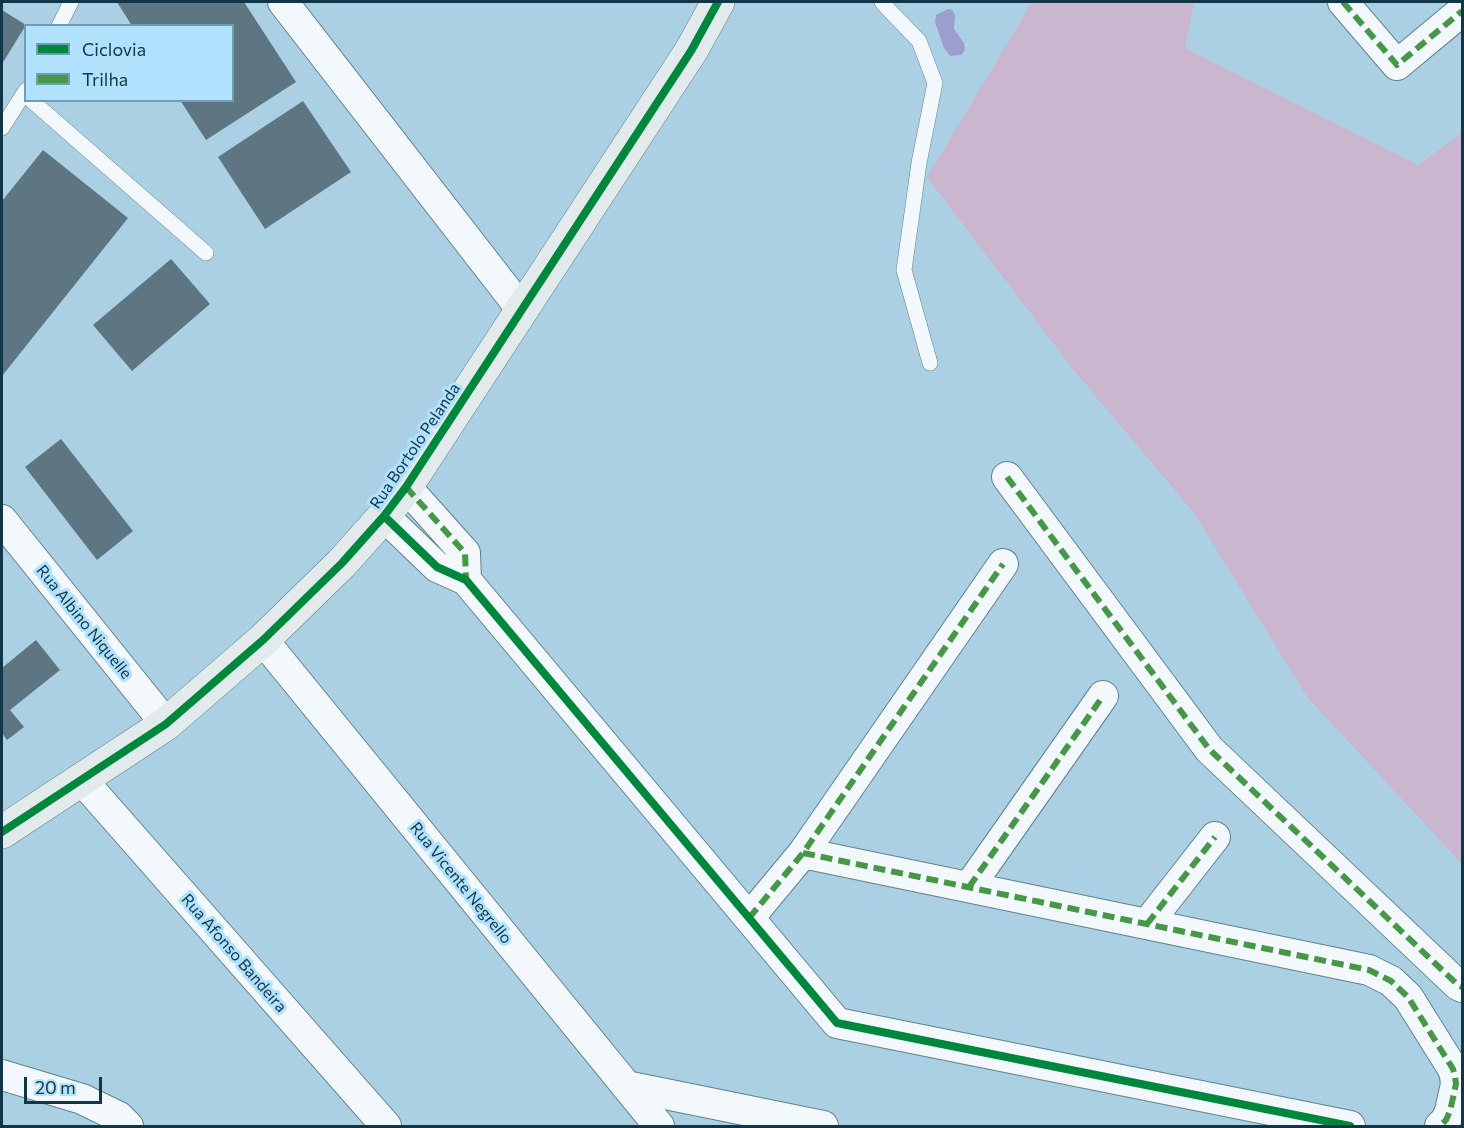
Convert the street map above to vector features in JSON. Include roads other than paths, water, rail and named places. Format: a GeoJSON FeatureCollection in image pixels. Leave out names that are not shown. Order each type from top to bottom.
{"type":"FeatureCollection","features":[{"type":"Feature","properties":{"kind":"street"},"geometry":{"type":"LineString","coordinates":[[283,2],[522,310]]}},
{"type":"Feature","properties":{"kind":"street","name":"Rua Bortolo Pelanda"},"geometry":{"type":"LineString","coordinates":[[2,832],[166,724],[263,640],[342,563],[384,516],[406,487],[691,51],[718,2]]}},
{"type":"Feature","properties":{"kind":"street"},"geometry":{"type":"LineString","coordinates":[[1343,2],[1397,65],[1462,11]]}},
{"type":"Feature","properties":{"kind":"street"},"geometry":{"type":"LineString","coordinates":[[1007,477],[1209,749],[1462,987]]}},
{"type":"Feature","properties":{"kind":"street"},"geometry":{"type":"LineString","coordinates":[[406,487],[465,553],[466,580]]}},
{"type":"Feature","properties":{"kind":"street"},"geometry":{"type":"LineString","coordinates":[[384,516],[437,567],[466,580],[837,1023],[1350,1126]]}},
{"type":"Feature","properties":{"kind":"street","name":"Rua Albino Niquelle"},"geometry":{"type":"LineString","coordinates":[[2,520],[166,724]]}},
{"type":"Feature","properties":{"kind":"street"},"geometry":{"type":"LineString","coordinates":[[749,918],[803,853],[1003,564]]}},
{"type":"Feature","properties":{"kind":"street","name":"Rua Vicente Negrello"},"geometry":{"type":"LineString","coordinates":[[263,640],[659,1126]]}},
{"type":"Feature","properties":{"kind":"street"},"geometry":{"type":"LineString","coordinates":[[969,887],[1103,696]]}},
{"type":"Feature","properties":{"kind":"street","name":"Rua Afonso Bandeira"},"geometry":{"type":"LineString","coordinates":[[82,780],[386,1126]]}},
{"type":"Feature","properties":{"kind":"street"},"geometry":{"type":"LineString","coordinates":[[1147,924],[1215,837]]}},
{"type":"Feature","properties":{"kind":"street"},"geometry":{"type":"LineString","coordinates":[[803,853],[1369,970],[1391,981],[1408,997],[1448,1060],[1456,1084],[1450,1111],[1440,1126]]}},
{"type":"Feature","properties":{"kind":"street"},"geometry":{"type":"LineString","coordinates":[[2,1075],[82,1099],[119,1117],[128,1126]]}},
{"type":"Feature","properties":{"kind":"street"},"geometry":{"type":"LineString","coordinates":[[626,1086],[823,1126]]}},
{"type":"Feature","properties":{"kind":"lane"},"geometry":{"type":"LineString","coordinates":[[60,24],[71,2]]}},
{"type":"Feature","properties":{"kind":"lane"},"geometry":{"type":"LineString","coordinates":[[882,2],[919,41],[935,83],[919,163],[904,270],[930,363]]}},
{"type":"Feature","properties":{"kind":"lane"},"geometry":{"type":"LineString","coordinates":[[2,128],[24,99]]}},
{"type":"Feature","properties":{"kind":"lane"},"geometry":{"type":"LineString","coordinates":[[35,102],[206,253]]}},
{"type":"Feature","properties":{"kind":"water"},"geometry":{"type":"Polygon","coordinates":[[[948,9],[952,10],[955,15],[954,29],[964,43],[965,50],[961,55],[950,56],[944,48],[935,22],[936,15],[948,9]]]}}]}
